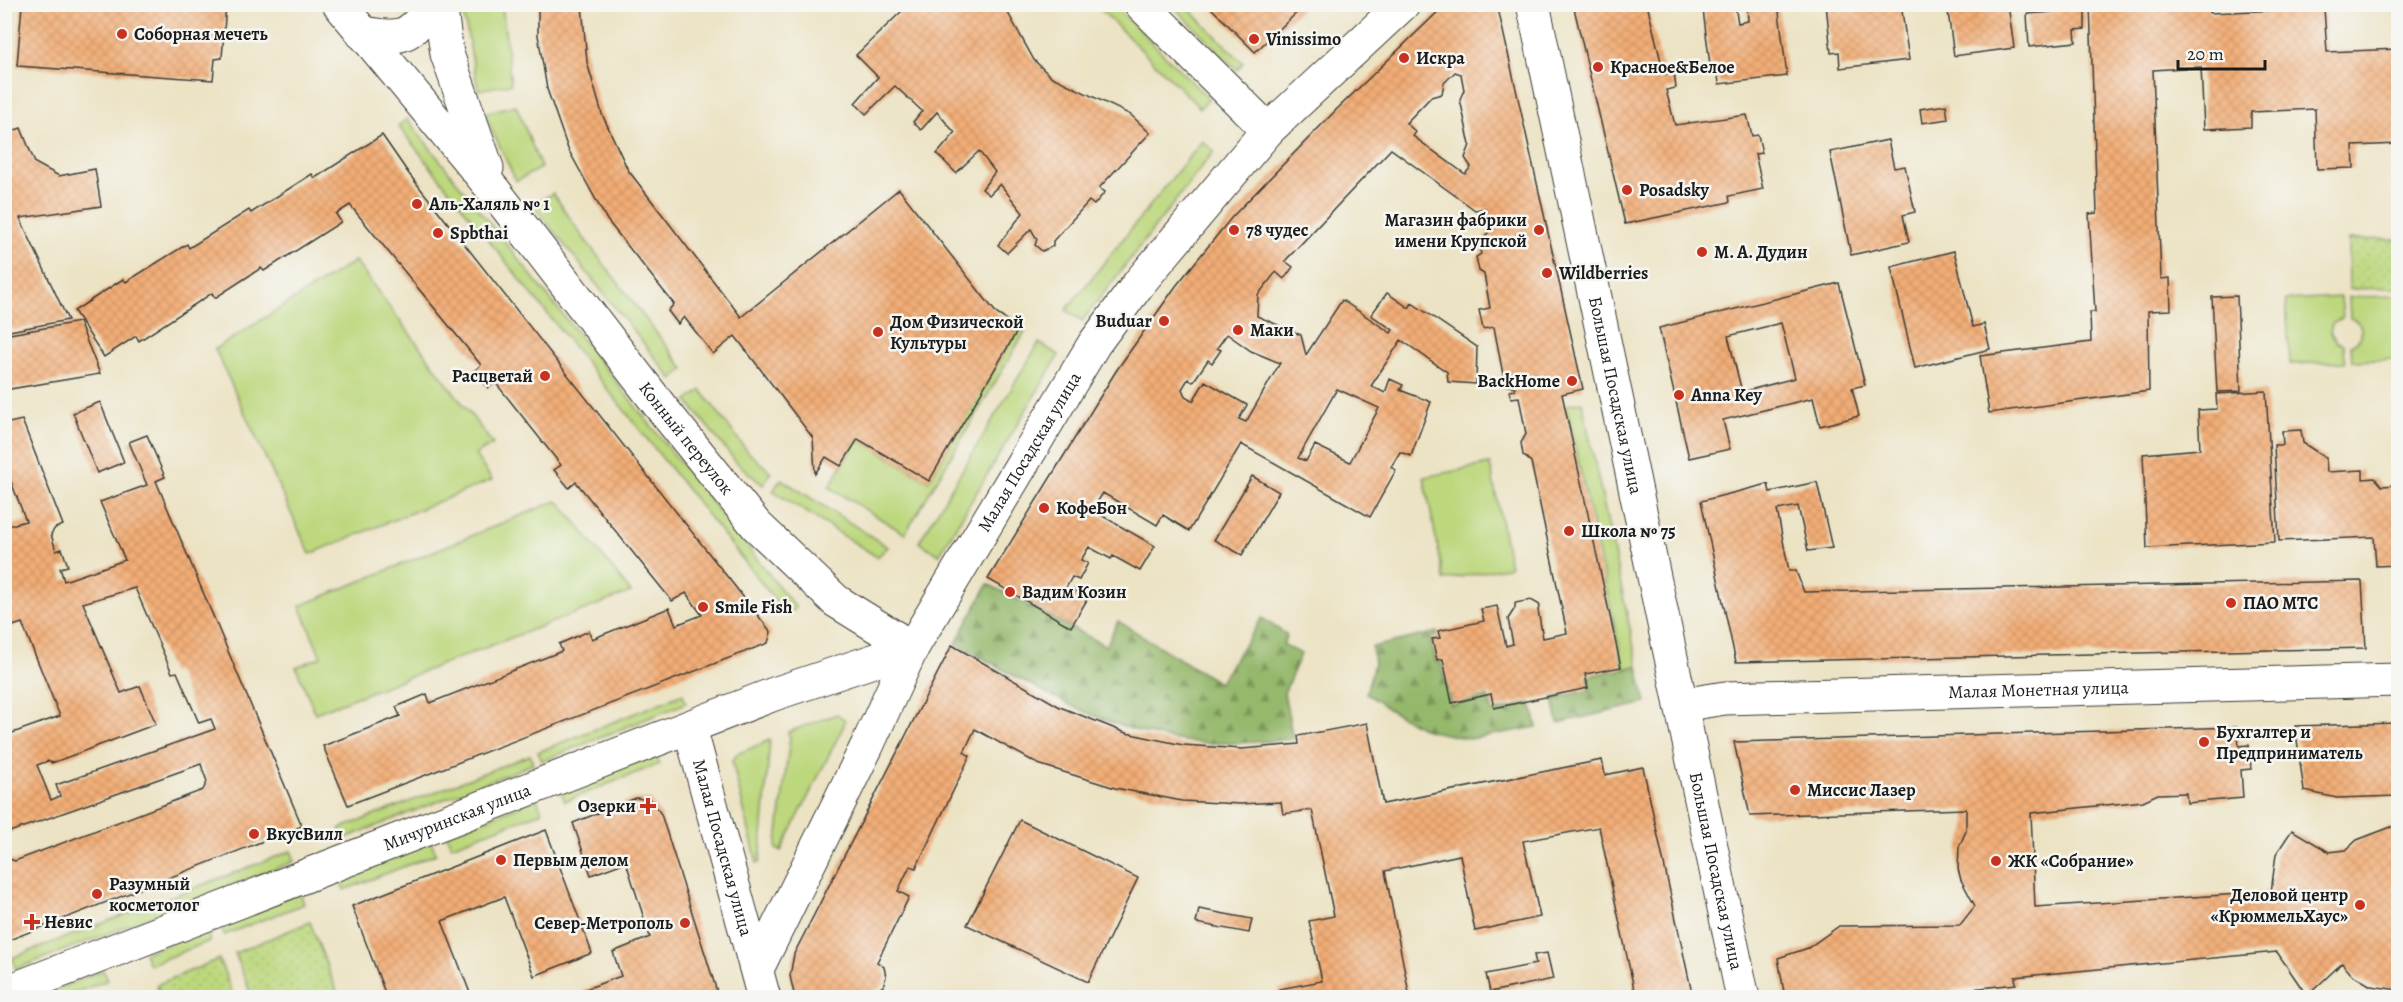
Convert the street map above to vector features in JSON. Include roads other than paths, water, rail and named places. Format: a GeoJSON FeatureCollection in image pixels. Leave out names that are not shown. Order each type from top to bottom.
{"type":"FeatureCollection","features":[{"type":"Feature","properties":{"kind":"street","name":"Конный переулок"},"geometry":{"type":"LineString","coordinates":[[339,4],[496,193],[660,406],[756,525],[836,601],[912,648]]}},
{"type":"Feature","properties":{"kind":"street"},"geometry":{"type":"LineString","coordinates":[[362,33],[394,37],[412,30],[434,4]]}},
{"type":"Feature","properties":{"kind":"street","name":"Конный переулок"},"geometry":{"type":"LineString","coordinates":[[440,4],[447,54],[496,193]]}},
{"type":"Feature","properties":{"kind":"street"},"geometry":{"type":"LineString","coordinates":[[1141,4],[1268,130]]}},
{"type":"Feature","properties":{"kind":"street","name":"Малая Посадская улица"},"geometry":{"type":"LineString","coordinates":[[761,983],[912,648],[1094,344],[1195,214],[1268,130],[1403,4]]}},
{"type":"Feature","properties":{"kind":"street","name":"Большая Посадская улица"},"geometry":{"type":"LineString","coordinates":[[1533,4],[1743,998]]}},
{"type":"Feature","properties":{"kind":"street","name":"Мичуринская улица"},"geometry":{"type":"LineString","coordinates":[[4,993],[774,694],[912,648]]}},
{"type":"Feature","properties":{"kind":"street","name":"Малая Монетная улица"},"geometry":{"type":"LineString","coordinates":[[1681,705],[1725,698],[2398,680]]}},
{"type":"Feature","properties":{"kind":"street","name":"Малая Посадская улица"},"geometry":{"type":"LineString","coordinates":[[690,728],[761,983]]}},
{"type":"Feature","properties":{"kind":"place","name":"Соборная мечеть"},"geometry":{"type":"Point","coordinates":[122,34]}},
{"type":"Feature","properties":{"kind":"place","name":"Vinissimo"},"geometry":{"type":"Point","coordinates":[1254,39]}},
{"type":"Feature","properties":{"kind":"place","name":"Искра"},"geometry":{"type":"Point","coordinates":[1404,58]}},
{"type":"Feature","properties":{"kind":"place","name":"Красное&Белое"},"geometry":{"type":"Point","coordinates":[1598,67]}},
{"type":"Feature","properties":{"kind":"place","name":"Posadsky"},"geometry":{"type":"Point","coordinates":[1627,190]}},
{"type":"Feature","properties":{"kind":"place","name":"Аль-Халяль № 1"},"geometry":{"type":"Point","coordinates":[417,204]}},
{"type":"Feature","properties":{"kind":"place","name":"78 чудес"},"geometry":{"type":"Point","coordinates":[1234,230]}},
{"type":"Feature","properties":{"kind":"place","name":"Магазин фабрики имени Крупской"},"geometry":{"type":"Point","coordinates":[1539,230]}},
{"type":"Feature","properties":{"kind":"place","name":"Spbthai"},"geometry":{"type":"Point","coordinates":[438,233]}},
{"type":"Feature","properties":{"kind":"place","name":"М. А. Дудин"},"geometry":{"type":"Point","coordinates":[1702,252]}},
{"type":"Feature","properties":{"kind":"place","name":"Wildberries"},"geometry":{"type":"Point","coordinates":[1547,273]}},
{"type":"Feature","properties":{"kind":"place","name":"Buduar"},"geometry":{"type":"Point","coordinates":[1164,321]}},
{"type":"Feature","properties":{"kind":"place","name":"Маки"},"geometry":{"type":"Point","coordinates":[1238,330]}},
{"type":"Feature","properties":{"kind":"place","name":"Дом Физической Культуры"},"geometry":{"type":"Point","coordinates":[878,332]}},
{"type":"Feature","properties":{"kind":"place","name":"Расцветай"},"geometry":{"type":"Point","coordinates":[545,376]}},
{"type":"Feature","properties":{"kind":"place","name":"BackHome"},"geometry":{"type":"Point","coordinates":[1572,381]}},
{"type":"Feature","properties":{"kind":"place","name":"Anna Key"},"geometry":{"type":"Point","coordinates":[1679,395]}},
{"type":"Feature","properties":{"kind":"place","name":"КофеБон"},"geometry":{"type":"Point","coordinates":[1044,508]}},
{"type":"Feature","properties":{"kind":"place","name":"Школа № 75"},"geometry":{"type":"Point","coordinates":[1569,531]}},
{"type":"Feature","properties":{"kind":"place","name":"Вадим Козин"},"geometry":{"type":"Point","coordinates":[1010,592]}},
{"type":"Feature","properties":{"kind":"place","name":"ПАО МТС"},"geometry":{"type":"Point","coordinates":[2231,603]}},
{"type":"Feature","properties":{"kind":"place","name":"Smile Fish"},"geometry":{"type":"Point","coordinates":[703,607]}},
{"type":"Feature","properties":{"kind":"place","name":"Бухгалтер и Предприниматель"},"geometry":{"type":"Point","coordinates":[2204,742]}},
{"type":"Feature","properties":{"kind":"place","name":"Миссис Лазер"},"geometry":{"type":"Point","coordinates":[1795,790]}},
{"type":"Feature","properties":{"kind":"place","name":"Озерки"},"geometry":{"type":"Point","coordinates":[648,806]}},
{"type":"Feature","properties":{"kind":"place","name":"ВкусВилл"},"geometry":{"type":"Point","coordinates":[254,834]}},
{"type":"Feature","properties":{"kind":"place","name":"Первым делом"},"geometry":{"type":"Point","coordinates":[501,860]}},
{"type":"Feature","properties":{"kind":"place","name":"ЖК «Собрание»"},"geometry":{"type":"Point","coordinates":[1996,861]}},
{"type":"Feature","properties":{"kind":"place","name":"Разумный косметолог"},"geometry":{"type":"Point","coordinates":[97,894]}},
{"type":"Feature","properties":{"kind":"place","name":"Деловой центр «КрюммельХаус»"},"geometry":{"type":"Point","coordinates":[2360,905]}},
{"type":"Feature","properties":{"kind":"place","name":"Невис"},"geometry":{"type":"Point","coordinates":[32,922]}},
{"type":"Feature","properties":{"kind":"place","name":"Север-Метрополь"},"geometry":{"type":"Point","coordinates":[685,923]}}]}
